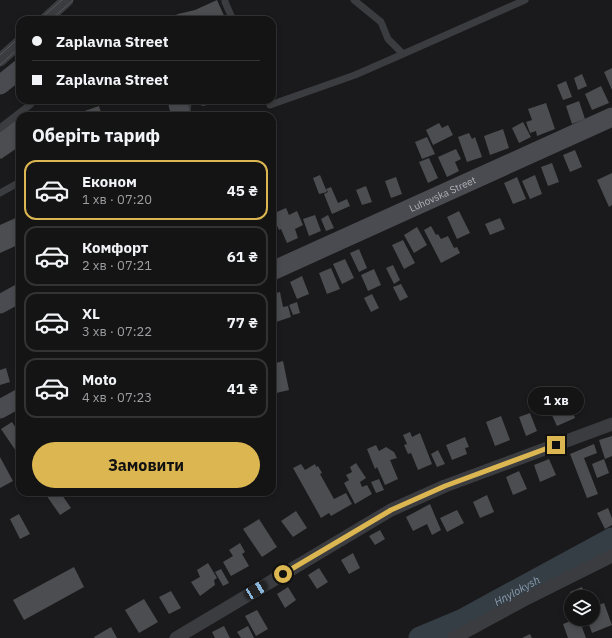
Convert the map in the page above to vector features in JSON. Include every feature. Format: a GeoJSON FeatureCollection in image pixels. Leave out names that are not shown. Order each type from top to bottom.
{"type":"FeatureCollection","features":[{"type":"Feature","properties":{"kind":"street"},"geometry":{"type":"LineString","coordinates":[[49,16],[67,0]]}},
{"type":"Feature","properties":{"kind":"street"},"geometry":{"type":"LineString","coordinates":[[0,60],[16,46]]}},
{"type":"Feature","properties":{"kind":"street"},"geometry":{"type":"LineString","coordinates":[[0,86],[16,72]]}},
{"type":"Feature","properties":{"kind":"street","name":"Luhovska Street"},"geometry":{"type":"LineString","coordinates":[[276,269],[612,117]]}},
{"type":"Feature","properties":{"kind":"street"},"geometry":{"type":"LineString","coordinates":[[0,304],[16,295]]}},
{"type":"Feature","properties":{"kind":"street"},"geometry":{"type":"LineString","coordinates":[[0,410],[16,400]]}},
{"type":"Feature","properties":{"kind":"street"},"geometry":{"type":"LineString","coordinates":[[176,638],[391,510],[445,486],[612,424]]}},
{"type":"Feature","properties":{"kind":"street"},"geometry":{"type":"LineString","coordinates":[[454,638],[612,556]]}},
{"type":"Feature","properties":{"kind":"lane"},"geometry":{"type":"LineString","coordinates":[[225,0],[231,16]]}},
{"type":"Feature","properties":{"kind":"lane"},"geometry":{"type":"LineString","coordinates":[[354,0],[381,22],[388,39],[403,54]]}},
{"type":"Feature","properties":{"kind":"lane"},"geometry":{"type":"LineString","coordinates":[[276,103],[355,75],[525,0]]}},
{"type":"Feature","properties":{"kind":"lane"},"geometry":{"type":"LineString","coordinates":[[21,112],[31,104]]}},
{"type":"Feature","properties":{"kind":"lane"},"geometry":{"type":"LineString","coordinates":[[0,128],[16,116]]}},
{"type":"Feature","properties":{"kind":"lane"},"geometry":{"type":"LineString","coordinates":[[0,193],[16,184]]}},
{"type":"Feature","properties":{"kind":"building"},"geometry":{"type":"Polygon","coordinates":[[[217,0],[224,16],[174,16],[195,10],[217,0]]]}},
{"type":"Feature","properties":{"kind":"building"},"geometry":{"type":"Polygon","coordinates":[[[612,68],[612,90],[604,72],[612,68]]]}},
{"type":"Feature","properties":{"kind":"building"},"geometry":{"type":"Polygon","coordinates":[[[582,74],[587,86],[578,90],[574,78],[582,74]]]}},
{"type":"Feature","properties":{"kind":"building"},"geometry":{"type":"Polygon","coordinates":[[[566,81],[572,97],[563,100],[557,85],[566,81]]]}},
{"type":"Feature","properties":{"kind":"building"},"geometry":{"type":"Polygon","coordinates":[[[601,86],[609,103],[592,110],[585,94],[601,86]]]}},
{"type":"Feature","properties":{"kind":"building"},"geometry":{"type":"Polygon","coordinates":[[[579,101],[585,119],[572,124],[566,106],[579,101]]]}},
{"type":"Feature","properties":{"kind":"building"},"geometry":{"type":"Polygon","coordinates":[[[546,103],[555,129],[537,136],[536,131],[530,133],[526,122],[532,120],[528,109],[546,103]]]}},
{"type":"Feature","properties":{"kind":"building"},"geometry":{"type":"Polygon","coordinates":[[[201,104],[212,104],[202,106],[201,104]]]}},
{"type":"Feature","properties":{"kind":"building"},"geometry":{"type":"Polygon","coordinates":[[[99,106],[101,112],[82,112],[99,106]]]}},
{"type":"Feature","properties":{"kind":"building"},"geometry":{"type":"Polygon","coordinates":[[[16,120],[16,149],[1,159],[0,158],[0,132],[16,120]]]}},
{"type":"Feature","properties":{"kind":"building"},"geometry":{"type":"Polygon","coordinates":[[[523,122],[531,137],[519,143],[512,128],[523,122]]]}},
{"type":"Feature","properties":{"kind":"building"},"geometry":{"type":"Polygon","coordinates":[[[439,123],[442,128],[448,125],[453,135],[433,145],[426,130],[439,123]]]}},
{"type":"Feature","properties":{"kind":"building"},"geometry":{"type":"Polygon","coordinates":[[[503,129],[509,148],[490,155],[484,136],[503,129]]]}},
{"type":"Feature","properties":{"kind":"building"},"geometry":{"type":"Polygon","coordinates":[[[469,133],[472,139],[475,137],[482,157],[467,162],[458,137],[469,133]]]}},
{"type":"Feature","properties":{"kind":"building"},"geometry":{"type":"Polygon","coordinates":[[[427,137],[435,154],[422,159],[415,142],[427,137]]]}},
{"type":"Feature","properties":{"kind":"building"},"geometry":{"type":"Polygon","coordinates":[[[456,149],[461,159],[455,162],[459,171],[447,177],[438,157],[456,149]]]}},
{"type":"Feature","properties":{"kind":"building"},"geometry":{"type":"Polygon","coordinates":[[[575,150],[582,167],[570,172],[563,155],[575,150]]]}},
{"type":"Feature","properties":{"kind":"building"},"geometry":{"type":"Polygon","coordinates":[[[429,158],[438,178],[428,183],[419,162],[429,158]]]}},
{"type":"Feature","properties":{"kind":"building"},"geometry":{"type":"Polygon","coordinates":[[[552,163],[559,182],[548,186],[541,167],[552,163]]]}},
{"type":"Feature","properties":{"kind":"building"},"geometry":{"type":"Polygon","coordinates":[[[612,173],[612,205],[609,207],[597,180],[612,173]]]}},
{"type":"Feature","properties":{"kind":"building"},"geometry":{"type":"Polygon","coordinates":[[[320,175],[327,192],[319,194],[313,178],[320,175]]]}},
{"type":"Feature","properties":{"kind":"building"},"geometry":{"type":"Polygon","coordinates":[[[535,175],[542,194],[530,199],[522,181],[535,175]]]}},
{"type":"Feature","properties":{"kind":"building"},"geometry":{"type":"Polygon","coordinates":[[[396,177],[402,194],[391,198],[385,181],[396,177]]]}},
{"type":"Feature","properties":{"kind":"building"},"geometry":{"type":"Polygon","coordinates":[[[517,177],[526,199],[513,204],[504,183],[517,177]]]}},
{"type":"Feature","properties":{"kind":"building"},"geometry":{"type":"Polygon","coordinates":[[[366,186],[372,202],[362,205],[356,190],[366,186]]]}},
{"type":"Feature","properties":{"kind":"building"},"geometry":{"type":"Polygon","coordinates":[[[331,187],[338,203],[347,199],[350,206],[332,214],[324,194],[328,192],[326,189],[331,187]]]}},
{"type":"Feature","properties":{"kind":"building"},"geometry":{"type":"Polygon","coordinates":[[[286,208],[289,215],[297,211],[303,225],[295,229],[298,238],[287,243],[281,229],[279,230],[276,223],[276,212],[286,208]]]}},
{"type":"Feature","properties":{"kind":"building"},"geometry":{"type":"Polygon","coordinates":[[[459,211],[470,233],[457,239],[447,217],[459,211]]]}},
{"type":"Feature","properties":{"kind":"building"},"geometry":{"type":"Polygon","coordinates":[[[315,215],[321,231],[309,236],[303,219],[315,215]]]}},
{"type":"Feature","properties":{"kind":"building"},"geometry":{"type":"Polygon","coordinates":[[[328,215],[334,228],[326,231],[321,219],[328,215]]]}},
{"type":"Feature","properties":{"kind":"building"},"geometry":{"type":"Polygon","coordinates":[[[16,218],[16,246],[0,253],[0,225],[16,218]]]}},
{"type":"Feature","properties":{"kind":"building"},"geometry":{"type":"Polygon","coordinates":[[[500,218],[505,229],[490,235],[485,224],[500,218]]]}},
{"type":"Feature","properties":{"kind":"building"},"geometry":{"type":"Polygon","coordinates":[[[431,226],[436,235],[438,234],[441,239],[448,236],[454,248],[457,247],[460,253],[441,263],[424,230],[431,226]]]}},
{"type":"Feature","properties":{"kind":"building"},"geometry":{"type":"Polygon","coordinates":[[[417,227],[427,245],[414,253],[404,235],[417,227]]]}},
{"type":"Feature","properties":{"kind":"building"},"geometry":{"type":"Polygon","coordinates":[[[403,240],[415,263],[404,269],[392,245],[403,240]]]}},
{"type":"Feature","properties":{"kind":"building"},"geometry":{"type":"Polygon","coordinates":[[[359,249],[367,268],[359,272],[350,253],[359,249]]]}},
{"type":"Feature","properties":{"kind":"building"},"geometry":{"type":"Polygon","coordinates":[[[345,259],[354,278],[342,284],[333,264],[345,259]]]}},
{"type":"Feature","properties":{"kind":"building"},"geometry":{"type":"Polygon","coordinates":[[[393,265],[400,280],[394,284],[386,268],[393,265]]]}},
{"type":"Feature","properties":{"kind":"building"},"geometry":{"type":"Polygon","coordinates":[[[331,268],[340,289],[327,294],[319,273],[331,268]]]}},
{"type":"Feature","properties":{"kind":"building"},"geometry":{"type":"Polygon","coordinates":[[[374,269],[381,285],[368,291],[361,275],[374,269]]]}},
{"type":"Feature","properties":{"kind":"building"},"geometry":{"type":"Polygon","coordinates":[[[302,276],[309,294],[297,299],[290,282],[302,276]]]}},
{"type":"Feature","properties":{"kind":"building"},"geometry":{"type":"Polygon","coordinates":[[[401,284],[408,297],[400,301],[393,287],[401,284]]]}},
{"type":"Feature","properties":{"kind":"building"},"geometry":{"type":"Polygon","coordinates":[[[280,292],[283,307],[288,306],[291,317],[276,322],[276,293],[280,292]]]}},
{"type":"Feature","properties":{"kind":"building"},"geometry":{"type":"Polygon","coordinates":[[[372,294],[379,308],[371,312],[364,298],[372,294]]]}},
{"type":"Feature","properties":{"kind":"building"},"geometry":{"type":"Polygon","coordinates":[[[297,302],[300,313],[293,315],[289,305],[297,302]]]}},
{"type":"Feature","properties":{"kind":"building"},"geometry":{"type":"Polygon","coordinates":[[[283,361],[289,390],[276,393],[276,363],[283,361]]]}},
{"type":"Feature","properties":{"kind":"building"},"geometry":{"type":"Polygon","coordinates":[[[6,368],[10,382],[0,385],[0,370],[6,368]]]}},
{"type":"Feature","properties":{"kind":"building"},"geometry":{"type":"Polygon","coordinates":[[[569,399],[572,404],[570,405],[575,418],[557,426],[550,411],[557,408],[556,405],[569,399]]]}},
{"type":"Feature","properties":{"kind":"building"},"geometry":{"type":"Polygon","coordinates":[[[530,413],[537,431],[526,436],[519,417],[530,413]]]}},
{"type":"Feature","properties":{"kind":"building"},"geometry":{"type":"Polygon","coordinates":[[[501,416],[510,440],[495,446],[486,422],[501,416]]]}},
{"type":"Feature","properties":{"kind":"building"},"geometry":{"type":"Polygon","coordinates":[[[12,422],[16,428],[16,451],[1,429],[12,422]]]}},
{"type":"Feature","properties":{"kind":"building"},"geometry":{"type":"Polygon","coordinates":[[[410,432],[412,437],[420,433],[432,464],[418,470],[411,453],[408,454],[404,445],[407,444],[403,435],[410,432]]]}},
{"type":"Feature","properties":{"kind":"building"},"geometry":{"type":"Polygon","coordinates":[[[612,436],[612,456],[605,459],[599,440],[612,436]]]}},
{"type":"Feature","properties":{"kind":"building"},"geometry":{"type":"Polygon","coordinates":[[[465,437],[469,447],[465,448],[467,454],[452,460],[446,445],[465,437]]]}},
{"type":"Feature","properties":{"kind":"building"},"geometry":{"type":"Polygon","coordinates":[[[594,444],[597,453],[584,458],[598,494],[587,498],[570,454],[594,444]]]}},
{"type":"Feature","properties":{"kind":"building"},"geometry":{"type":"Polygon","coordinates":[[[376,445],[379,451],[386,447],[394,452],[397,458],[390,460],[398,479],[385,485],[377,467],[375,469],[367,449],[376,445]]]}},
{"type":"Feature","properties":{"kind":"building"},"geometry":{"type":"Polygon","coordinates":[[[438,450],[445,464],[437,467],[431,454],[438,450]]]}},
{"type":"Feature","properties":{"kind":"building"},"geometry":{"type":"Polygon","coordinates":[[[0,457],[13,481],[0,488],[0,457]]]}},
{"type":"Feature","properties":{"kind":"building"},"geometry":{"type":"Polygon","coordinates":[[[549,459],[556,475],[540,482],[534,465],[549,459]]]}},
{"type":"Feature","properties":{"kind":"building"},"geometry":{"type":"Polygon","coordinates":[[[604,459],[609,473],[597,478],[592,464],[604,459]]]}},
{"type":"Feature","properties":{"kind":"building"},"geometry":{"type":"Polygon","coordinates":[[[356,463],[366,478],[360,482],[362,487],[367,485],[372,494],[355,504],[344,483],[349,480],[346,475],[352,472],[350,467],[356,463]]]}},
{"type":"Feature","properties":{"kind":"building"},"geometry":{"type":"Polygon","coordinates":[[[301,464],[305,470],[315,464],[316,467],[318,466],[322,473],[320,474],[334,499],[346,493],[352,504],[331,516],[329,513],[321,518],[293,468],[301,464]]]}},
{"type":"Feature","properties":{"kind":"building"},"geometry":{"type":"Polygon","coordinates":[[[519,471],[527,489],[513,495],[506,477],[519,471]]]}},
{"type":"Feature","properties":{"kind":"building"},"geometry":{"type":"Polygon","coordinates":[[[379,479],[384,490],[376,493],[371,482],[379,479]]]}},
{"type":"Feature","properties":{"kind":"building"},"geometry":{"type":"Polygon","coordinates":[[[487,495],[494,512],[480,518],[473,502],[487,495]]]}},
{"type":"Feature","properties":{"kind":"building"},"geometry":{"type":"Polygon","coordinates":[[[47,496],[63,496],[71,508],[60,515],[47,496]]]}},
{"type":"Feature","properties":{"kind":"building"},"geometry":{"type":"Polygon","coordinates":[[[430,504],[441,530],[432,535],[427,524],[413,531],[406,517],[430,504]]]}},
{"type":"Feature","properties":{"kind":"building"},"geometry":{"type":"Polygon","coordinates":[[[608,508],[612,518],[612,525],[605,529],[597,513],[608,508]]]}},
{"type":"Feature","properties":{"kind":"building"},"geometry":{"type":"Polygon","coordinates":[[[457,510],[464,523],[447,532],[440,518],[457,510]]]}},
{"type":"Feature","properties":{"kind":"building"},"geometry":{"type":"Polygon","coordinates":[[[296,511],[307,528],[293,537],[281,521],[296,511]]]}},
{"type":"Feature","properties":{"kind":"building"},"geometry":{"type":"Polygon","coordinates":[[[19,514],[30,534],[20,539],[10,519],[19,514]]]}},
{"type":"Feature","properties":{"kind":"building"},"geometry":{"type":"Polygon","coordinates":[[[259,519],[277,547],[262,557],[243,529],[259,519]]]}},
{"type":"Feature","properties":{"kind":"building"},"geometry":{"type":"Polygon","coordinates":[[[380,530],[385,539],[375,545],[369,536],[380,530]]]}},
{"type":"Feature","properties":{"kind":"building"},"geometry":{"type":"Polygon","coordinates":[[[240,543],[245,552],[242,554],[249,566],[231,576],[223,562],[233,556],[229,550],[240,543]]]}},
{"type":"Feature","properties":{"kind":"building"},"geometry":{"type":"Polygon","coordinates":[[[353,553],[360,568],[349,574],[341,560],[353,553]]]}},
{"type":"Feature","properties":{"kind":"building"},"geometry":{"type":"Polygon","coordinates":[[[208,563],[217,578],[214,580],[215,585],[200,596],[191,582],[200,577],[197,570],[208,563]]]}},
{"type":"Feature","properties":{"kind":"building"},"geometry":{"type":"Polygon","coordinates":[[[74,567],[84,587],[24,620],[13,600],[74,567]]]}},
{"type":"Feature","properties":{"kind":"building"},"geometry":{"type":"Polygon","coordinates":[[[319,568],[328,582],[317,589],[308,575],[319,568]]]}},
{"type":"Feature","properties":{"kind":"building"},"geometry":{"type":"Polygon","coordinates":[[[221,569],[229,583],[223,586],[215,572],[221,569]]]}},
{"type":"Feature","properties":{"kind":"building"},"geometry":{"type":"Polygon","coordinates":[[[288,587],[296,600],[285,608],[277,594],[288,587]]]}},
{"type":"Feature","properties":{"kind":"building"},"geometry":{"type":"Polygon","coordinates":[[[582,587],[583,590],[575,590],[582,587]]]}},
{"type":"Feature","properties":{"kind":"building"},"geometry":{"type":"Polygon","coordinates":[[[171,591],[181,608],[169,614],[159,597],[171,591]]]}},
{"type":"Feature","properties":{"kind":"building"},"geometry":{"type":"Polygon","coordinates":[[[144,599],[158,622],[139,633],[125,610],[144,599]]]}},
{"type":"Feature","properties":{"kind":"building"},"geometry":{"type":"Polygon","coordinates":[[[604,603],[612,625],[592,633],[590,626],[600,626],[600,604],[604,603]]]}},
{"type":"Feature","properties":{"kind":"building"},"geometry":{"type":"Polygon","coordinates":[[[257,610],[268,629],[256,636],[245,616],[257,610]]]}},
{"type":"Feature","properties":{"kind":"building"},"geometry":{"type":"Polygon","coordinates":[[[563,624],[564,626],[582,626],[586,638],[568,638],[563,624]]]}},
{"type":"Feature","properties":{"kind":"building"},"geometry":{"type":"Polygon","coordinates":[[[224,626],[230,638],[215,638],[212,632],[224,626]]]}},
{"type":"Feature","properties":{"kind":"building"},"geometry":{"type":"Polygon","coordinates":[[[248,626],[254,638],[241,638],[237,632],[248,626]]]}},
{"type":"Feature","properties":{"kind":"building"},"geometry":{"type":"Polygon","coordinates":[[[111,627],[117,638],[94,637],[111,627]]]}},
{"type":"Feature","properties":{"kind":"building"},"geometry":{"type":"Polygon","coordinates":[[[530,634],[532,638],[522,638],[530,634]]]}},
{"type":"Feature","properties":{"kind":"waterway","name":"Hnylokysh"},"geometry":{"type":"LineString","coordinates":[[420,638],[463,620],[612,539]]}},
{"type":"Feature","properties":{"kind":"tram line"},"geometry":{"type":"LineString","coordinates":[[44,16],[62,0]]}},
{"type":"Feature","properties":{"kind":"tram line"},"geometry":{"type":"LineString","coordinates":[[55,16],[73,0]]}},
{"type":"Feature","properties":{"kind":"tram line"},"geometry":{"type":"LineString","coordinates":[[0,55],[16,41]]}},
{"type":"Feature","properties":{"kind":"tram line"},"geometry":{"type":"LineString","coordinates":[[0,65],[16,51]]}},
{"type":"Feature","properties":{"kind":"route"},"geometry":{"type":"LineString","coordinates":[[283,574],[391,510],[445,486],[556,445]]}}]}
